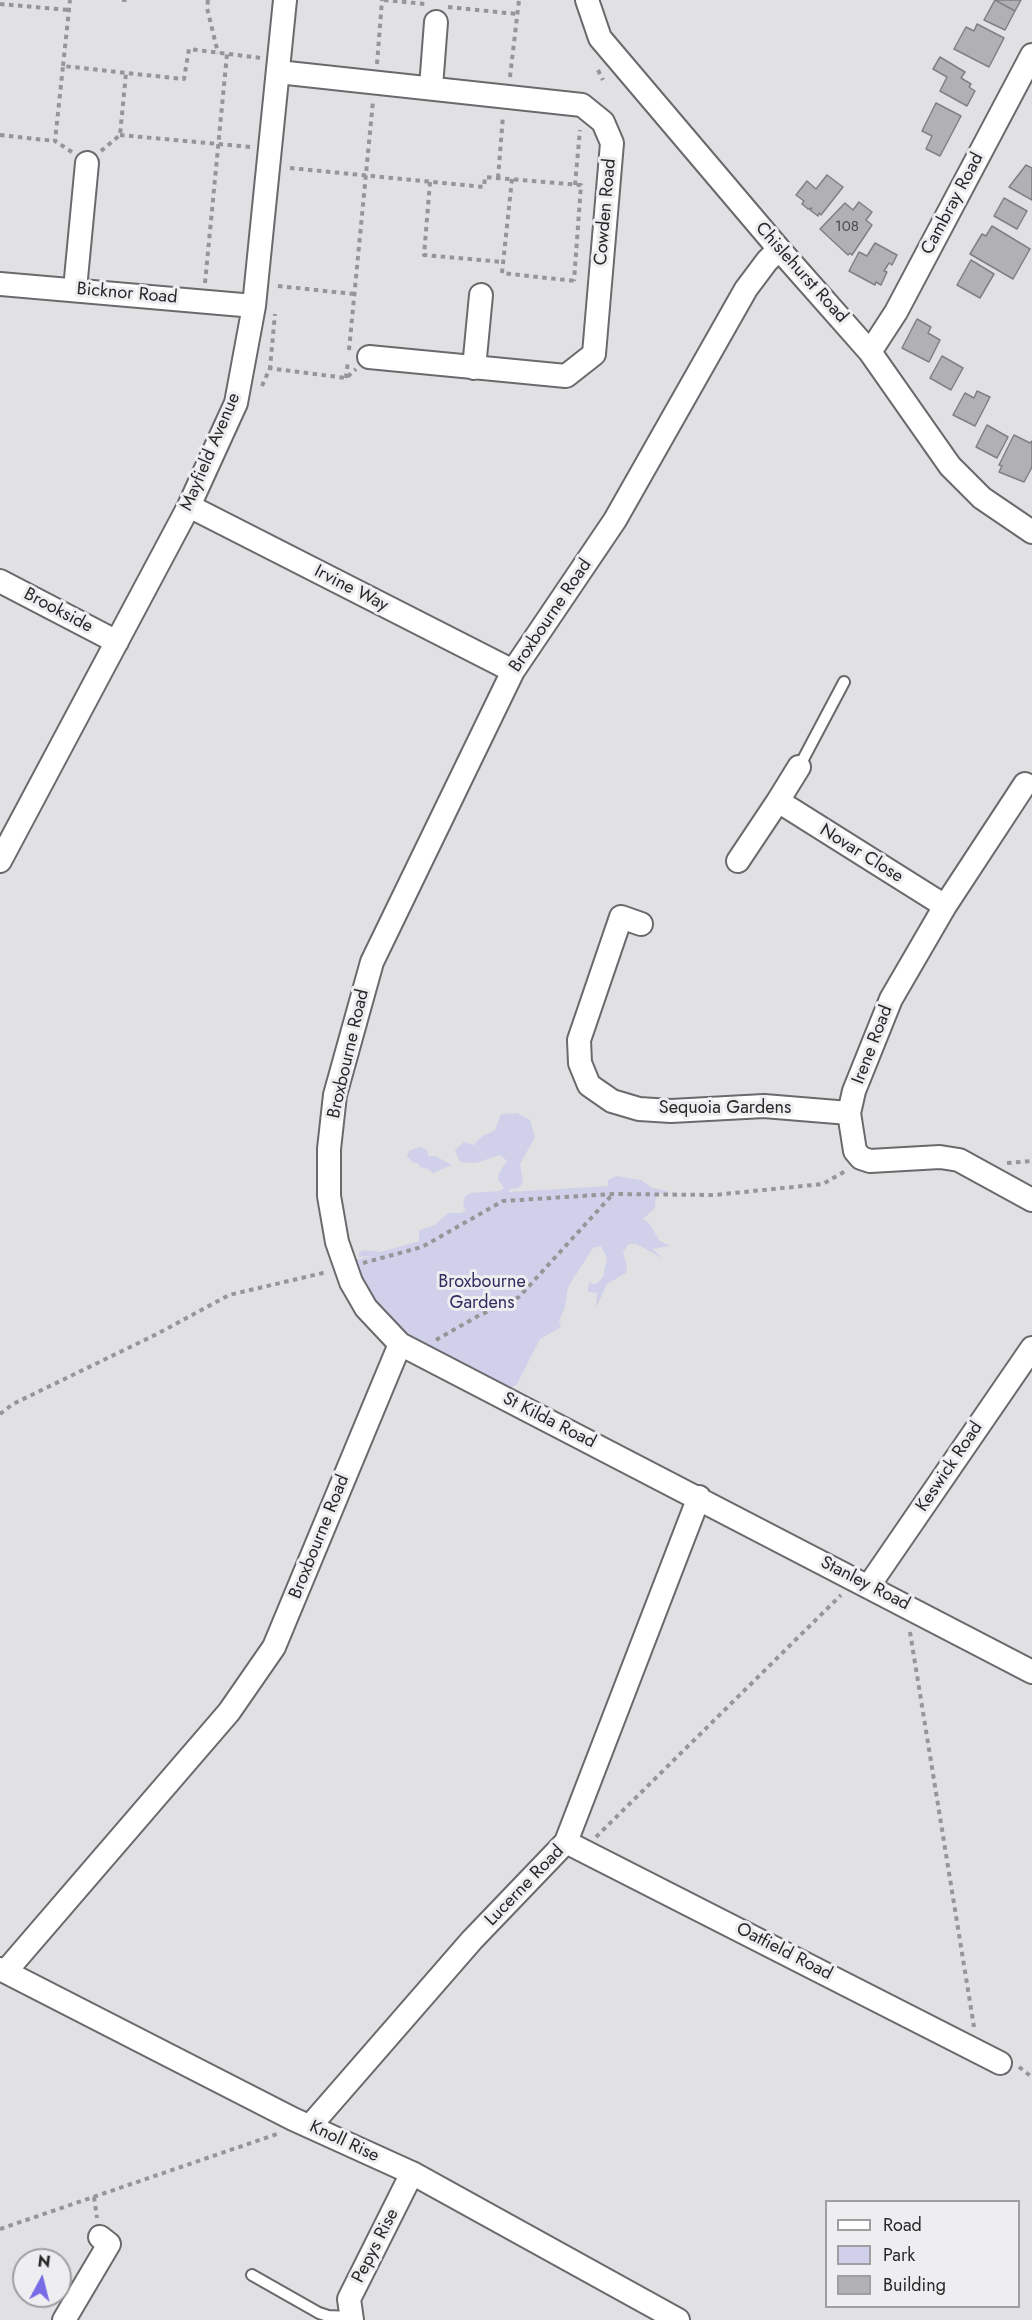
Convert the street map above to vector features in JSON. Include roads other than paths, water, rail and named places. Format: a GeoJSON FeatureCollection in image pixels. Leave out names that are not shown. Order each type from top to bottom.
{"type":"FeatureCollection","features":[{"type":"Feature","properties":{"kind":"street","name":"Mayfield Avenue"},"geometry":{"type":"LineString","coordinates":[[0,861],[189,506],[236,403],[254,306],[285,0]]}},
{"type":"Feature","properties":{"kind":"street","name":"Chislehurst Road"},"geometry":{"type":"LineString","coordinates":[[587,0],[600,38],[779,249],[870,351],[950,466],[982,498],[1032,532]]}},
{"type":"Feature","properties":{"kind":"street"},"geometry":{"type":"LineString","coordinates":[[279,67],[375,82],[431,87],[436,22]]}},
{"type":"Feature","properties":{"kind":"street","name":"Cambray Road"},"geometry":{"type":"LineString","coordinates":[[870,351],[896,312],[1032,55]]}},
{"type":"Feature","properties":{"kind":"street","name":"Cowden Road"},"geometry":{"type":"LineString","coordinates":[[369,357],[566,376],[594,354],[612,143],[603,122],[587,109],[431,87]]}},
{"type":"Feature","properties":{"kind":"street"},"geometry":{"type":"LineString","coordinates":[[75,289],[87,163]]}},
{"type":"Feature","properties":{"kind":"street","name":"Broxbourne Road"},"geometry":{"type":"LineString","coordinates":[[3,1970],[229,1712],[274,1647],[400,1344],[366,1308],[345,1268],[329,1197],[329,1149],[335,1095],[351,1029],[372,962],[513,671],[615,520],[746,289],[779,249]]}},
{"type":"Feature","properties":{"kind":"street","name":"Bicknor Road"},"geometry":{"type":"LineString","coordinates":[[0,284],[254,306]]}},
{"type":"Feature","properties":{"kind":"street"},"geometry":{"type":"LineString","coordinates":[[474,368],[481,295]]}},
{"type":"Feature","properties":{"kind":"street","name":"Irvine Way"},"geometry":{"type":"LineString","coordinates":[[189,506],[513,671]]}},
{"type":"Feature","properties":{"kind":"street","name":"Brookside"},"geometry":{"type":"LineString","coordinates":[[0,580],[117,642]]}},
{"type":"Feature","properties":{"kind":"street"},"geometry":{"type":"LineString","coordinates":[[738,861],[799,767]]}},
{"type":"Feature","properties":{"kind":"street","name":"Irene Road"},"geometry":{"type":"LineString","coordinates":[[1025,784],[945,906],[891,999],[849,1113],[855,1151],[861,1158],[870,1161],[940,1157],[959,1160],[1032,1200]]}},
{"type":"Feature","properties":{"kind":"street","name":"Novar Close"},"geometry":{"type":"LineString","coordinates":[[778,801],[945,906]]}},
{"type":"Feature","properties":{"kind":"street","name":"Sequoia Gardens"},"geometry":{"type":"LineString","coordinates":[[641,924],[621,917],[579,1040],[580,1063],[589,1085],[612,1101],[639,1109],[671,1111],[764,1106],[849,1113]]}},
{"type":"Feature","properties":{"kind":"street","name":"St Kilda Road"},"geometry":{"type":"LineString","coordinates":[[400,1344],[699,1497]]}},
{"type":"Feature","properties":{"kind":"street","name":"Keswick Road"},"geometry":{"type":"LineString","coordinates":[[862,1583],[1032,1348]]}},
{"type":"Feature","properties":{"kind":"street","name":"Stanley Road"},"geometry":{"type":"LineString","coordinates":[[699,1497],[1032,1672]]}},
{"type":"Feature","properties":{"kind":"street","name":"Lucerne Road"},"geometry":{"type":"LineString","coordinates":[[302,2122],[472,1940],[575,1846],[699,1497]]}},
{"type":"Feature","properties":{"kind":"street","name":"Oatfield Road"},"geometry":{"type":"LineString","coordinates":[[575,1846],[1000,2063]]}},
{"type":"Feature","properties":{"kind":"street","name":"Knoll Rise"},"geometry":{"type":"LineString","coordinates":[[3,1970],[302,2122],[412,2174],[678,2320]]}},
{"type":"Feature","properties":{"kind":"street","name":"Pepys Rise"},"geometry":{"type":"LineString","coordinates":[[351,2318],[349,2299],[412,2174]]}},
{"type":"Feature","properties":{"kind":"street"},"geometry":{"type":"LineString","coordinates":[[64,2320],[109,2244],[100,2237]]}},
{"type":"Feature","properties":{"kind":"lane"},"geometry":{"type":"LineString","coordinates":[[799,767],[844,682]]}},
{"type":"Feature","properties":{"kind":"lane"},"geometry":{"type":"LineString","coordinates":[[252,2275],[319,2313],[351,2318]]}},
{"type":"Feature","properties":{"kind":"park label","name":"Broxbourne Gardens"},"geometry":{"type":"Point","coordinates":[482,1293]}}]}
